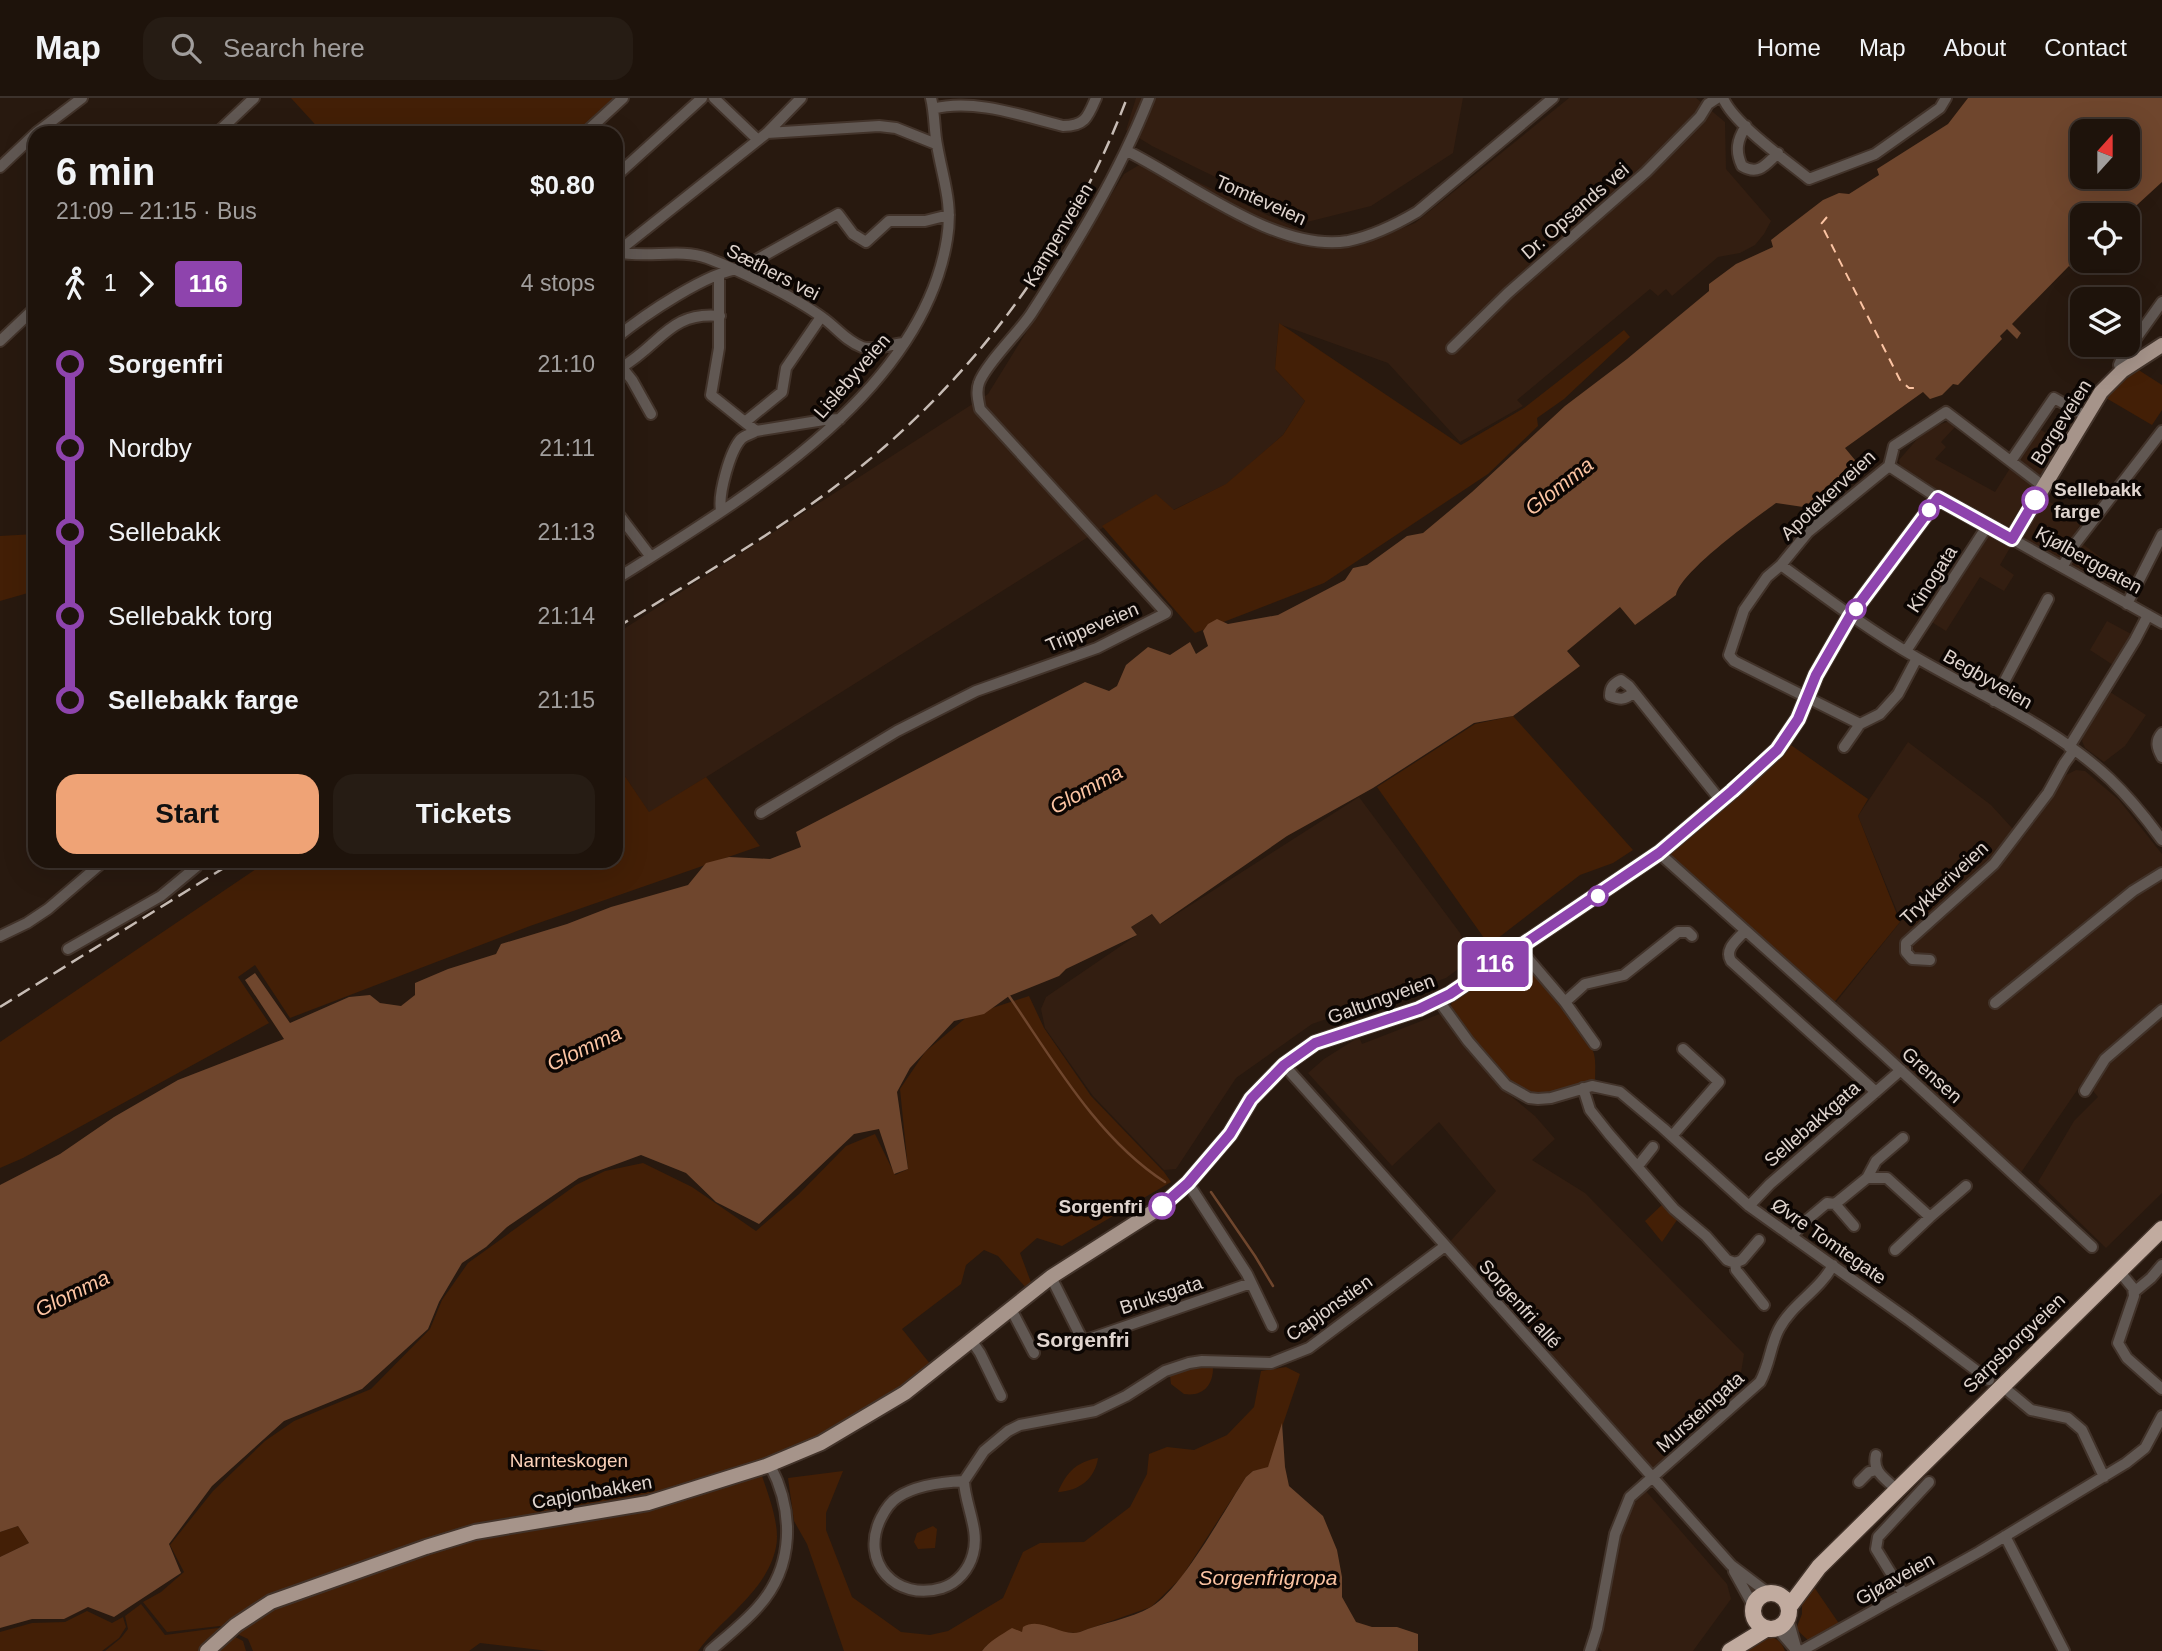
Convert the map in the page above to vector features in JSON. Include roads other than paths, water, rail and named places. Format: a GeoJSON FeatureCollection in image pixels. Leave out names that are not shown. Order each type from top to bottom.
{"type":"FeatureCollection","features":[{"type":"Feature","properties":{"kind":"highway","name":"Sarpsborgveien"},"geometry":{"type":"LineString","coordinates":[[1732,1649],[1778,1612],[1995,1383],[2119,1271],[2162,1228]]}},
{"type":"Feature","properties":{"kind":"highway","name":"Sarpsborgveien"},"geometry":{"type":"LineString","coordinates":[[1732,1649],[1754,1611],[1758,1598],[1778,1612]]}},
{"type":"Feature","properties":{"kind":"highway"},"geometry":{"type":"LineString","coordinates":[[1754,1611],[1760,1626],[1778,1612]]}},
{"type":"Feature","properties":{"kind":"main road","name":"Borgeveien"},"geometry":{"type":"LineString","coordinates":[[2012,539],[2101,392],[2122,371],[2162,345]]}},
{"type":"Feature","properties":{"kind":"main road","name":"Kjølberggaten"},"geometry":{"type":"LineString","coordinates":[[1938,498],[2012,539]]}},
{"type":"Feature","properties":{"kind":"main road","name":"Galtungveien"},"geometry":{"type":"LineString","coordinates":[[971,1340],[1051,1277],[1159,1208],[1188,1183],[1230,1134],[1251,1099],[1284,1065],[1315,1043],[1439,1001],[1659,853],[1721,801],[1777,750],[1798,719],[1816,675],[1850,616],[1938,498]]}},
{"type":"Feature","properties":{"kind":"main road","name":"Capjonbakken"},"geometry":{"type":"LineString","coordinates":[[207,1651],[236,1625],[271,1602],[426,1547],[475,1532],[648,1503],[770,1465],[821,1443],[884,1408],[971,1340]]}},
{"type":"Feature","properties":{"kind":"street"},"geometry":{"type":"LineString","coordinates":[[46,126],[82,98]]}},
{"type":"Feature","properties":{"kind":"street"},"geometry":{"type":"LineString","coordinates":[[224,126],[254,98]]}},
{"type":"Feature","properties":{"kind":"street"},"geometry":{"type":"LineString","coordinates":[[593,126],[623,98]]}},
{"type":"Feature","properties":{"kind":"street"},"geometry":{"type":"LineString","coordinates":[[623,170],[702,98]]}},
{"type":"Feature","properties":{"kind":"street"},"geometry":{"type":"LineString","coordinates":[[714,98],[762,136],[879,126],[896,128],[936,144]]}},
{"type":"Feature","properties":{"kind":"street"},"geometry":{"type":"LineString","coordinates":[[623,246],[762,136],[801,98]]}},
{"type":"Feature","properties":{"kind":"street"},"geometry":{"type":"LineString","coordinates":[[932,103],[965,101],[1063,126],[1075,126],[1086,120],[1096,98]]}},
{"type":"Feature","properties":{"kind":"street","name":"Kampenveien"},"geometry":{"type":"LineString","coordinates":[[979,381],[1030,316],[1127,151],[1149,98]]}},
{"type":"Feature","properties":{"kind":"street","name":"Tomteveien"},"geometry":{"type":"LineString","coordinates":[[1127,151],[1181,183],[1278,231],[1314,241],[1346,241],[1369,236],[1417,212],[1553,98]]}},
{"type":"Feature","properties":{"kind":"street","name":"Dr. Opsands vei"},"geometry":{"type":"LineString","coordinates":[[1452,348],[1517,285],[1646,172],[1700,117],[1708,104],[1717,98]]}},
{"type":"Feature","properties":{"kind":"street"},"geometry":{"type":"LineString","coordinates":[[1723,98],[1726,105],[1746,126],[1810,179],[1875,154],[1940,108],[1946,98]]}},
{"type":"Feature","properties":{"kind":"street","name":"Lislebyveien"},"geometry":{"type":"LineString","coordinates":[[623,574],[783,469],[840,419],[904,343],[933,289],[947,238],[948,191],[936,144],[932,103]]}},
{"type":"Feature","properties":{"kind":"street"},"geometry":{"type":"LineString","coordinates":[[1746,126],[1737,146],[1742,166],[1754,171],[1762,169],[1778,153]]}},
{"type":"Feature","properties":{"kind":"street"},"geometry":{"type":"LineString","coordinates":[[0,167],[28,141]]}},
{"type":"Feature","properties":{"kind":"street"},"geometry":{"type":"LineString","coordinates":[[623,332],[682,293],[731,269],[742,268],[838,214],[853,234],[866,242],[889,221],[925,221],[949,215]]}},
{"type":"Feature","properties":{"kind":"street","name":"Sæthers vei"},"geometry":{"type":"LineString","coordinates":[[623,253],[645,257],[696,255],[776,291],[821,317],[864,348],[904,343]]}},
{"type":"Feature","properties":{"kind":"street"},"geometry":{"type":"LineString","coordinates":[[719,276],[719,348],[711,395],[757,431]]}},
{"type":"Feature","properties":{"kind":"street"},"geometry":{"type":"LineString","coordinates":[[2122,371],[2119,365],[2122,358],[2162,302]]}},
{"type":"Feature","properties":{"kind":"street"},"geometry":{"type":"LineString","coordinates":[[0,341],[28,315]]}},
{"type":"Feature","properties":{"kind":"street"},"geometry":{"type":"LineString","coordinates":[[623,363],[638,358],[681,321],[699,316],[720,316]]}},
{"type":"Feature","properties":{"kind":"street"},"geometry":{"type":"LineString","coordinates":[[745,422],[782,392],[786,368],[821,317]]}},
{"type":"Feature","properties":{"kind":"street"},"geometry":{"type":"LineString","coordinates":[[623,370],[651,414]]}},
{"type":"Feature","properties":{"kind":"street","name":"Trippeveien"},"geometry":{"type":"LineString","coordinates":[[761,813],[919,719],[976,691],[1097,648],[1166,613],[980,409],[977,395],[979,381]]}},
{"type":"Feature","properties":{"kind":"street"},"geometry":{"type":"LineString","coordinates":[[2043,486],[2011,461],[2054,398],[2086,416]]}},
{"type":"Feature","properties":{"kind":"street","name":"Apotekerveien"},"geometry":{"type":"LineString","coordinates":[[1808,699],[1734,661],[1729,655],[1744,610],[1767,577],[1781,565],[1808,532],[1889,466],[1894,446],[1947,412],[2011,461]]}},
{"type":"Feature","properties":{"kind":"street"},"geometry":{"type":"LineString","coordinates":[[721,510],[720,491],[738,444],[745,437],[757,431],[840,419]]}},
{"type":"Feature","properties":{"kind":"street"},"geometry":{"type":"LineString","coordinates":[[2063,566],[2075,544],[2162,431]]}},
{"type":"Feature","properties":{"kind":"street","name":"Kjølberggaten"},"geometry":{"type":"LineString","coordinates":[[1889,466],[1938,498]]}},
{"type":"Feature","properties":{"kind":"street"},"geometry":{"type":"LineString","coordinates":[[623,520],[650,557]]}},
{"type":"Feature","properties":{"kind":"street","name":"Kinogata"},"geometry":{"type":"LineString","coordinates":[[1906,651],[1988,525]]}},
{"type":"Feature","properties":{"kind":"street"},"geometry":{"type":"LineString","coordinates":[[2127,604],[2162,535]]}},
{"type":"Feature","properties":{"kind":"street","name":"Kjølberggaten"},"geometry":{"type":"LineString","coordinates":[[2012,539],[2162,623]]}},
{"type":"Feature","properties":{"kind":"street","name":"Begbyveien"},"geometry":{"type":"LineString","coordinates":[[1781,565],[1850,616],[2072,748],[2109,779],[2143,814],[2162,840]]}},
{"type":"Feature","properties":{"kind":"street"},"geometry":{"type":"LineString","coordinates":[[1994,701],[2048,599]]}},
{"type":"Feature","properties":{"kind":"street","name":"Trykkeriveien"},"geometry":{"type":"LineString","coordinates":[[1930,960],[1912,960],[1906,951],[1906,943],[1994,864],[2048,793],[2148,615]]}},
{"type":"Feature","properties":{"kind":"street"},"geometry":{"type":"LineString","coordinates":[[1844,747],[1860,724],[1880,714],[1898,694],[1917,658]]}},
{"type":"Feature","properties":{"kind":"street"},"geometry":{"type":"LineString","coordinates":[[1633,693],[1721,801]]}},
{"type":"Feature","properties":{"kind":"street"},"geometry":{"type":"LineString","coordinates":[[1808,699],[1860,724]]}},
{"type":"Feature","properties":{"kind":"street"},"geometry":{"type":"LineString","coordinates":[[2162,733],[2157,747],[2162,757]]}},
{"type":"Feature","properties":{"kind":"street","name":"Grensen"},"geometry":{"type":"LineString","coordinates":[[1659,853],[2092,1247]]}},
{"type":"Feature","properties":{"kind":"street"},"geometry":{"type":"LineString","coordinates":[[0,936],[48,909],[96,868]]}},
{"type":"Feature","properties":{"kind":"street"},"geometry":{"type":"LineString","coordinates":[[68,949],[161,896],[195,868]]}},
{"type":"Feature","properties":{"kind":"street"},"geometry":{"type":"LineString","coordinates":[[1995,1003],[2133,891],[2162,873]]}},
{"type":"Feature","properties":{"kind":"street"},"geometry":{"type":"LineString","coordinates":[[1745,931],[1728,950],[1731,961],[1876,1092]]}},
{"type":"Feature","properties":{"kind":"street"},"geometry":{"type":"LineString","coordinates":[[1565,1002],[1585,984],[1624,975],[1678,932],[1688,932],[1692,936]]}},
{"type":"Feature","properties":{"kind":"street"},"geometry":{"type":"LineString","coordinates":[[1519,948],[1565,1002],[1595,1044]]}},
{"type":"Feature","properties":{"kind":"street"},"geometry":{"type":"LineString","coordinates":[[1439,1001],[1468,1041],[1506,1085],[1516,1092],[1538,1099],[1551,1098],[1583,1088],[1590,1110],[1674,1209],[1706,1236],[1727,1260],[1735,1263]]}},
{"type":"Feature","properties":{"kind":"street"},"geometry":{"type":"LineString","coordinates":[[2085,1091],[2105,1059],[2162,1010]]}},
{"type":"Feature","properties":{"kind":"street"},"geometry":{"type":"LineString","coordinates":[[1672,1136],[1719,1082],[1683,1049]]}},
{"type":"Feature","properties":{"kind":"street","name":"Sorgenfri allé"},"geometry":{"type":"LineString","coordinates":[[1284,1065],[1731,1565]]}},
{"type":"Feature","properties":{"kind":"street","name":"Sellebakkgata"},"geometry":{"type":"LineString","coordinates":[[1749,1206],[1770,1184],[1900,1070]]}},
{"type":"Feature","properties":{"kind":"street","name":"Øvre Tomtegate"},"geometry":{"type":"LineString","coordinates":[[1583,1088],[1592,1086],[1620,1092],[1749,1206],[1975,1364],[1995,1383]]}},
{"type":"Feature","properties":{"kind":"street"},"geometry":{"type":"LineString","coordinates":[[1835,1204],[1867,1178],[1876,1161],[1903,1138]]}},
{"type":"Feature","properties":{"kind":"street"},"geometry":{"type":"LineString","coordinates":[[1638,1166],[1653,1147]]}},
{"type":"Feature","properties":{"kind":"street"},"geometry":{"type":"LineString","coordinates":[[1867,1178],[1886,1178],[1930,1217]]}},
{"type":"Feature","properties":{"kind":"street"},"geometry":{"type":"LineString","coordinates":[[1188,1183],[1251,1283],[1272,1326]]}},
{"type":"Feature","properties":{"kind":"street"},"geometry":{"type":"LineString","coordinates":[[1895,1250],[1966,1186]]}},
{"type":"Feature","properties":{"kind":"street"},"geometry":{"type":"LineString","coordinates":[[1792,1237],[1802,1224],[1827,1203],[1835,1204],[1854,1226]]}},
{"type":"Feature","properties":{"kind":"street"},"geometry":{"type":"LineString","coordinates":[[1735,1263],[1750,1253],[1759,1240]]}},
{"type":"Feature","properties":{"kind":"street","name":"Capjonstien"},"geometry":{"type":"LineString","coordinates":[[964,1481],[984,1451],[1008,1431],[1020,1425],[1095,1411],[1126,1396],[1165,1371],[1189,1363],[1271,1363],[1309,1348],[1445,1246]]}},
{"type":"Feature","properties":{"kind":"street"},"geometry":{"type":"LineString","coordinates":[[1735,1263],[1736,1270],[1764,1305]]}},
{"type":"Feature","properties":{"kind":"street","name":"Mursteingata"},"geometry":{"type":"LineString","coordinates":[[1590,1651],[1597,1629],[1615,1534],[1625,1506],[1636,1491],[1760,1382],[1769,1366],[1779,1329],[1827,1277],[1833,1265]]}},
{"type":"Feature","properties":{"kind":"street"},"geometry":{"type":"LineString","coordinates":[[2162,1265],[2134,1292],[2118,1343],[2127,1358],[2162,1389]]}},
{"type":"Feature","properties":{"kind":"street"},"geometry":{"type":"LineString","coordinates":[[2119,1271],[2134,1292]]}},
{"type":"Feature","properties":{"kind":"street","name":"Bruksgata"},"geometry":{"type":"LineString","coordinates":[[1051,1277],[1083,1341],[1251,1283]]}},
{"type":"Feature","properties":{"kind":"street"},"geometry":{"type":"LineString","coordinates":[[1011,1309],[1034,1353]]}},
{"type":"Feature","properties":{"kind":"street"},"geometry":{"type":"LineString","coordinates":[[971,1340],[1001,1396]]}},
{"type":"Feature","properties":{"kind":"street"},"geometry":{"type":"LineString","coordinates":[[1995,1383],[2031,1410],[2068,1418],[2082,1430],[2104,1476]]}},
{"type":"Feature","properties":{"kind":"street","name":"Gjøaveien"},"geometry":{"type":"LineString","coordinates":[[1731,1565],[1778,1612],[1798,1651],[2005,1536],[2104,1476],[2145,1448],[2162,1416]]}},
{"type":"Feature","properties":{"kind":"street"},"geometry":{"type":"LineString","coordinates":[[1876,1455],[1876,1470],[1896,1489]]}},
{"type":"Feature","properties":{"kind":"street"},"geometry":{"type":"LineString","coordinates":[[710,1651],[760,1605],[783,1562],[789,1534],[788,1522],[770,1465]]}},
{"type":"Feature","properties":{"kind":"street"},"geometry":{"type":"LineString","coordinates":[[1859,1482],[1869,1472],[1876,1470]]}},
{"type":"Feature","properties":{"kind":"street"},"geometry":{"type":"LineString","coordinates":[[964,1481],[975,1539],[974,1553],[963,1574],[945,1587],[927,1591],[906,1588],[896,1583],[878,1564],[873,1542],[879,1522],[889,1505],[897,1497],[921,1487],[964,1481]]}},
{"type":"Feature","properties":{"kind":"street"},"geometry":{"type":"LineString","coordinates":[[1903,1593],[1875,1545],[1878,1537],[1929,1482]]}},
{"type":"Feature","properties":{"kind":"street"},"geometry":{"type":"LineString","coordinates":[[2005,1536],[2064,1651]]}},
{"type":"Feature","properties":{"kind":"street"},"geometry":{"type":"LineString","coordinates":[[1731,1565],[1754,1611]]}},
{"type":"Feature","properties":{"kind":"water","name":"Glomma"},"geometry":{"type":"Polygon","coordinates":[[[1968,98],[2162,98],[2162,182],[2139,203],[2070,203],[2070,267],[2012,324],[2021,333],[2017,339],[2007,329],[2000,336],[2002,339],[1958,385],[1953,384],[1942,395],[1930,399],[1923,392],[1845,448],[1855,460],[1848,476],[1810,508],[1776,503],[1704,560],[1681,585],[1676,595],[1635,625],[1620,607],[1567,651],[1580,666],[1513,716],[1474,723],[1373,788],[1287,836],[1160,924],[1152,914],[1131,927],[1137,935],[1066,969],[1059,976],[1009,996],[984,1014],[954,1021],[910,1068],[897,1092],[908,1169],[894,1174],[879,1129],[854,1134],[759,1224],[716,1202],[686,1173],[641,1155],[579,1178],[507,1227],[486,1247],[462,1263],[439,1302],[428,1329],[362,1389],[284,1421],[212,1486],[169,1544],[181,1573],[114,1617],[88,1607],[64,1619],[32,1619],[0,1628],[0,1557],[29,1543],[18,1526],[0,1532],[0,1185],[60,1154],[114,1117],[178,1080],[284,1039],[245,980],[255,973],[290,1023],[349,997],[370,995],[380,1003],[401,1006],[415,995],[415,983],[496,954],[501,944],[611,907],[688,885],[706,863],[729,857],[770,859],[801,847],[796,832],[1085,682],[1109,691],[1117,686],[1126,665],[1148,647],[1170,655],[1190,642],[1196,654],[1208,646],[1203,631],[1217,619],[1228,624],[1278,615],[1345,580],[1353,568],[1367,565],[1407,536],[1423,533],[1472,492],[1565,406],[1709,291],[1709,284],[1736,264],[1773,247],[1771,240],[1823,200],[1839,193],[1849,194],[1879,175],[1877,169],[1948,124],[1968,98]]]}},
{"type":"Feature","properties":{"kind":"water","name":"Sorgenfrigropa"},"geometry":{"type":"Polygon","coordinates":[[[1282,1423],[1289,1486],[1323,1516],[1337,1550],[1342,1577],[1342,1597],[1356,1622],[1372,1627],[1397,1627],[1418,1634],[1418,1651],[982,1651],[1012,1628],[1022,1632],[1023,1627],[1037,1624],[1066,1632],[1080,1632],[1143,1611],[1163,1598],[1189,1566],[1246,1477],[1253,1471],[1268,1467],[1282,1423]]]}},
{"type":"Feature","properties":{"kind":"waterway"},"geometry":{"type":"LineString","coordinates":[[1009,996],[1060,1072],[1098,1121],[1119,1144],[1165,1182]]}},
{"type":"Feature","properties":{"kind":"waterway"},"geometry":{"type":"LineString","coordinates":[[1211,1192],[1273,1286]]}},
{"type":"Feature","properties":{"kind":"railway"},"geometry":{"type":"LineString","coordinates":[[623,624],[743,550],[835,487],[907,427],[947,386],[1020,298],[1051,251],[1080,202],[1127,98]]}},
{"type":"Feature","properties":{"kind":"railway"},"geometry":{"type":"LineString","coordinates":[[0,1007],[224,868]]}},
{"type":"Feature","properties":{"kind":"place","name":"Sellebakk farge"},"geometry":{"type":"Point","coordinates":[2035,500]}},
{"type":"Feature","properties":{"kind":"place","name":"Sorgenfri"},"geometry":{"type":"Point","coordinates":[1162,1206]}},
{"type":"Feature","properties":{"kind":"district","name":"Sorgenfri"},"geometry":{"type":"Point","coordinates":[1083,1339]}},
{"type":"Feature","properties":{"kind":"park label","name":"Narnteskogen"},"geometry":{"type":"Point","coordinates":[569,1460]}}]}
